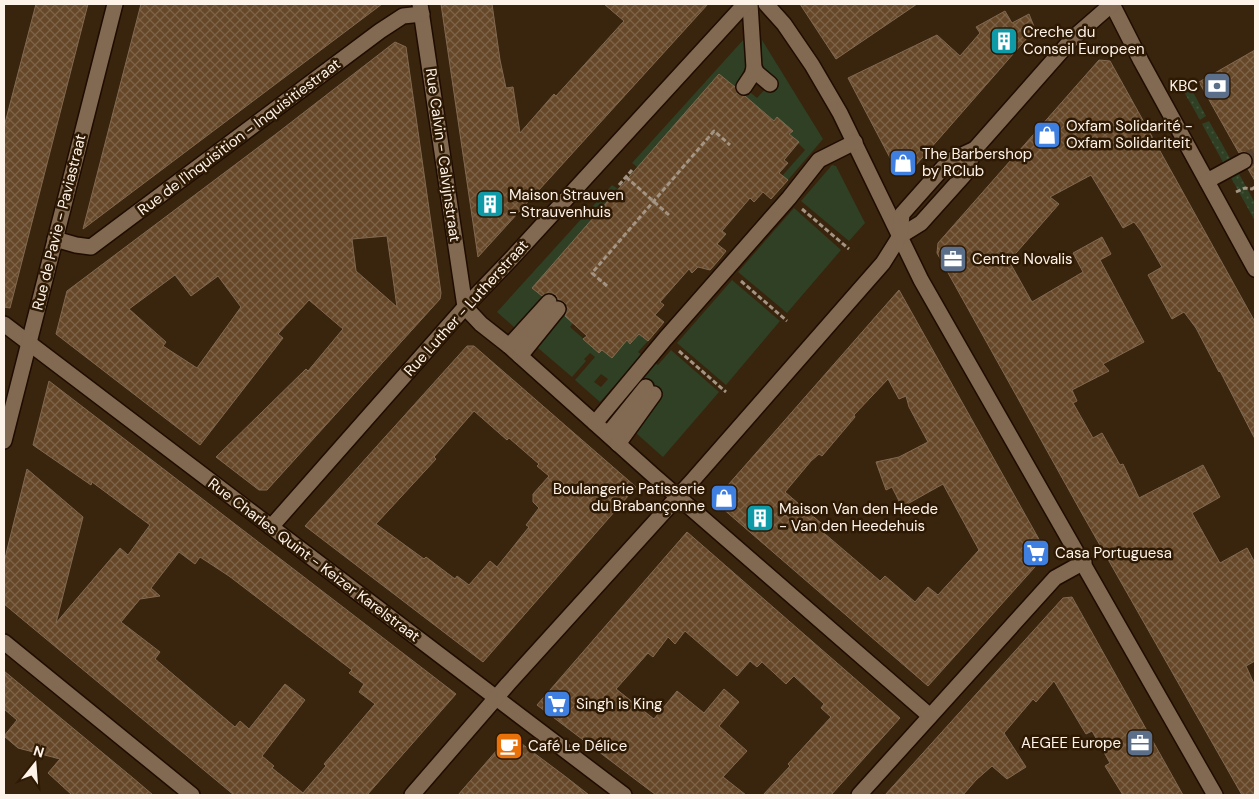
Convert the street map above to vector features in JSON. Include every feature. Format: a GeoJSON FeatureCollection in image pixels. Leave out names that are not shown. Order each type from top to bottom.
{"type":"FeatureCollection","features":[{"type":"Feature","properties":{"kind":"street","name":"Rue de Pavie - Paviastraat"},"geometry":{"type":"LineString","coordinates":[[4,441],[115,4]]}},
{"type":"Feature","properties":{"kind":"street","name":"Rue Luther - Lutherstraat"},"geometry":{"type":"LineString","coordinates":[[271,527],[465,307],[745,4]]}},
{"type":"Feature","properties":{"kind":"street"},"geometry":{"type":"LineString","coordinates":[[750,4],[757,88]]}},
{"type":"Feature","properties":{"kind":"street"},"geometry":{"type":"LineString","coordinates":[[766,4],[784,24],[812,65],[855,142],[921,280],[1084,562],[1215,795]]}},
{"type":"Feature","properties":{"kind":"street"},"geometry":{"type":"LineString","coordinates":[[412,795],[883,263],[900,236],[921,223],[965,174],[975,149],[1073,38],[1112,4],[1255,269]]}},
{"type":"Feature","properties":{"kind":"street","name":"Rue de l'Inquisition - Inquisitiestraat"},"geometry":{"type":"LineString","coordinates":[[55,239],[91,247],[402,16],[421,9]]}},
{"type":"Feature","properties":{"kind":"street","name":"Rue Calvin - Calvijnstraat"},"geometry":{"type":"LineString","coordinates":[[421,9],[465,307]]}},
{"type":"Feature","properties":{"kind":"street"},"geometry":{"type":"LineString","coordinates":[[595,423],[665,339],[789,198],[819,160],[855,142]]}},
{"type":"Feature","properties":{"kind":"street"},"geometry":{"type":"LineString","coordinates":[[1207,181],[1244,161]]}},
{"type":"Feature","properties":{"kind":"street"},"geometry":{"type":"LineString","coordinates":[[514,351],[553,306]]}},
{"type":"Feature","properties":{"kind":"street"},"geometry":{"type":"LineString","coordinates":[[465,307],[481,324],[930,716]]}},
{"type":"Feature","properties":{"kind":"street","name":"Rue Charles Quint - Keizer Karelstraat"},"geometry":{"type":"LineString","coordinates":[[4,324],[624,795]]}},
{"type":"Feature","properties":{"kind":"street"},"geometry":{"type":"LineString","coordinates":[[613,439],[650,390]]}},
{"type":"Feature","properties":{"kind":"street"},"geometry":{"type":"LineString","coordinates":[[859,795],[1055,578],[1084,562]]}},
{"type":"Feature","properties":{"kind":"street"},"geometry":{"type":"LineString","coordinates":[[4,642],[192,795]]}},
{"type":"Feature","properties":{"kind":"path"},"geometry":{"type":"LineString","coordinates":[[607,286],[592,273],[714,132],[730,145]]}},
{"type":"Feature","properties":{"kind":"path"},"geometry":{"type":"LineString","coordinates":[[618,185],[632,170]]}},
{"type":"Feature","properties":{"kind":"path"},"geometry":{"type":"LineString","coordinates":[[626,178],[669,216]]}},
{"type":"Feature","properties":{"kind":"path"},"geometry":{"type":"LineString","coordinates":[[1236,192],[1245,188],[1252,189],[1255,187]]}},
{"type":"Feature","properties":{"kind":"path"},"geometry":{"type":"LineString","coordinates":[[800,207],[850,249]]}},
{"type":"Feature","properties":{"kind":"path"},"geometry":{"type":"LineString","coordinates":[[727,268],[787,322]]}},
{"type":"Feature","properties":{"kind":"path"},"geometry":{"type":"LineString","coordinates":[[665,339],[726,392]]}},
{"type":"Feature","properties":{"kind":"green space"},"geometry":{"type":"Polygon","coordinates":[[[744,39],[746,66],[738,82],[757,98],[773,80],[762,66],[762,40],[823,139],[788,180],[782,176],[805,150],[789,134],[792,130],[777,117],[774,121],[765,113],[577,327],[573,323],[570,327],[599,352],[627,340],[631,344],[639,334],[648,341],[638,352],[642,355],[600,402],[575,380],[595,357],[590,353],[584,359],[586,361],[572,377],[538,348],[562,314],[542,297],[540,299],[542,301],[518,328],[514,327],[497,312],[612,185],[618,189],[637,167],[632,163],[744,39]],[[601,374],[594,382],[601,387],[608,379],[601,374]]]}},
{"type":"Feature","properties":{"kind":"green space"},"geometry":{"type":"Polygon","coordinates":[[[1187,81],[1206,116],[1200,120],[1180,85],[1187,81]]]}},
{"type":"Feature","properties":{"kind":"green space"},"geometry":{"type":"Polygon","coordinates":[[[1209,121],[1231,160],[1224,164],[1202,124],[1209,121]]]}},
{"type":"Feature","properties":{"kind":"green space"},"geometry":{"type":"Polygon","coordinates":[[[832,165],[836,166],[865,223],[849,241],[801,201],[832,165]]]}},
{"type":"Feature","properties":{"kind":"green space"},"geometry":{"type":"Polygon","coordinates":[[[1238,172],[1255,203],[1255,221],[1230,176],[1238,172]]]}},
{"type":"Feature","properties":{"kind":"green space"},"geometry":{"type":"Polygon","coordinates":[[[794,208],[841,250],[787,313],[738,272],[794,208]]]}},
{"type":"Feature","properties":{"kind":"green space"},"geometry":{"type":"Polygon","coordinates":[[[732,280],[780,321],[726,385],[677,343],[732,280]]]}},
{"type":"Feature","properties":{"kind":"green space"},"geometry":{"type":"Polygon","coordinates":[[[671,350],[719,392],[663,457],[636,433],[658,398],[618,411],[615,409],[655,363],[658,365],[671,350]]]}},
{"type":"Feature","properties":{"kind":"building"},"geometry":{"type":"Polygon","coordinates":[[[36,4],[88,4],[10,308],[4,307],[4,127],[36,4]]]}},
{"type":"Feature","properties":{"kind":"building"},"geometry":{"type":"Polygon","coordinates":[[[141,4],[382,4],[83,229],[141,4]]]}},
{"type":"Feature","properties":{"kind":"building"},"geometry":{"type":"Polygon","coordinates":[[[441,4],[492,4],[506,88],[513,87],[520,133],[554,94],[556,96],[624,21],[604,4],[708,4],[478,257],[441,4]]]}},
{"type":"Feature","properties":{"kind":"building"},"geometry":{"type":"Polygon","coordinates":[[[800,4],[917,4],[836,59],[800,4]]]}},
{"type":"Feature","properties":{"kind":"building"},"geometry":{"type":"Polygon","coordinates":[[[1005,11],[1012,23],[1029,14],[1035,29],[908,174],[898,173],[848,78],[937,35],[960,56],[980,33],[976,27],[1005,11]]]}},
{"type":"Feature","properties":{"kind":"building"},"geometry":{"type":"Polygon","coordinates":[[[395,42],[406,47],[441,293],[440,299],[267,490],[259,490],[216,457],[306,369],[308,371],[343,329],[309,300],[278,334],[283,338],[200,445],[56,334],[67,291],[395,42]],[[387,236],[352,239],[356,271],[397,307],[387,236]],[[175,275],[129,309],[166,342],[163,346],[197,368],[241,307],[218,276],[191,296],[175,275]]]}},
{"type":"Feature","properties":{"kind":"building"},"geometry":{"type":"Polygon","coordinates":[[[1255,50],[1255,181],[1248,169],[1253,162],[1252,156],[1245,152],[1239,153],[1199,82],[1255,50]]]}},
{"type":"Feature","properties":{"kind":"building"},"geometry":{"type":"Polygon","coordinates":[[[1099,60],[1110,61],[1255,322],[1255,439],[1196,328],[1184,312],[1172,319],[1148,275],[1162,267],[1141,231],[1134,222],[1123,228],[1091,175],[1050,197],[1059,204],[1009,261],[1032,302],[1083,272],[1073,253],[1102,237],[1111,254],[1100,260],[1144,342],[1103,364],[1109,371],[1072,390],[1077,401],[1073,403],[1093,438],[1102,433],[1120,465],[1123,464],[1139,498],[1203,465],[1220,497],[1192,513],[1220,563],[1247,548],[1255,563],[1255,661],[1246,666],[1255,686],[1255,795],[1242,795],[937,253],[938,243],[1099,60]]]}},
{"type":"Feature","properties":{"kind":"building"},"geometry":{"type":"Polygon","coordinates":[[[719,74],[735,87],[738,94],[745,96],[774,121],[777,117],[793,131],[789,134],[799,142],[784,160],[788,163],[779,173],[788,180],[771,199],[763,192],[754,202],[750,198],[722,231],[726,234],[717,244],[726,251],[718,261],[710,270],[698,267],[692,273],[689,269],[660,302],[664,305],[655,315],[664,322],[648,341],[639,334],[630,344],[627,340],[612,358],[602,350],[599,353],[583,339],[587,336],[565,316],[567,310],[564,302],[558,300],[556,295],[551,293],[542,296],[532,288],[719,74]]]}},
{"type":"Feature","properties":{"kind":"building"},"geometry":{"type":"Polygon","coordinates":[[[899,290],[1045,550],[1043,558],[928,686],[714,501],[899,290]],[[888,379],[854,415],[855,417],[822,456],[819,454],[811,461],[785,492],[822,524],[818,528],[880,581],[885,576],[915,602],[928,587],[938,595],[979,550],[943,484],[902,507],[892,487],[886,490],[876,462],[899,457],[928,442],[909,407],[906,396],[899,399],[888,379]]]}},
{"type":"Feature","properties":{"kind":"building"},"geometry":{"type":"Polygon","coordinates":[[[467,346],[474,346],[636,487],[483,662],[305,526],[467,346]],[[474,411],[434,457],[436,459],[376,524],[424,559],[426,557],[455,579],[457,576],[469,585],[490,561],[497,567],[529,527],[526,525],[539,508],[533,502],[533,494],[549,476],[537,466],[539,464],[509,438],[507,440],[474,411]]]}},
{"type":"Feature","properties":{"kind":"building"},"geometry":{"type":"Polygon","coordinates":[[[49,381],[456,694],[367,795],[234,795],[4,604],[4,562],[27,469],[83,517],[56,623],[120,548],[128,555],[150,525],[92,482],[91,485],[33,445],[49,381]],[[179,552],[151,588],[160,596],[140,599],[121,622],[160,652],[155,659],[235,727],[240,721],[249,729],[285,684],[305,700],[262,756],[274,766],[272,768],[303,793],[326,766],[324,764],[375,704],[359,692],[364,684],[349,673],[352,670],[229,576],[200,557],[195,564],[179,552]]]}},
{"type":"Feature","properties":{"kind":"building"},"geometry":{"type":"Polygon","coordinates":[[[687,532],[900,718],[831,795],[763,795],[790,766],[788,764],[831,717],[821,708],[824,704],[794,676],[786,684],[762,662],[757,667],[750,661],[737,676],[685,631],[675,644],[668,637],[653,657],[648,653],[616,689],[654,719],[677,691],[704,713],[724,689],[739,702],[719,726],[747,751],[723,777],[746,795],[656,795],[537,705],[687,532]]]}},
{"type":"Feature","properties":{"kind":"building"},"geometry":{"type":"Polygon","coordinates":[[[1072,597],[1183,795],[1123,795],[1105,766],[1110,763],[1092,731],[1086,734],[1054,681],[1036,702],[1033,699],[1004,733],[1026,767],[1007,779],[992,766],[963,795],[885,795],[1063,598],[1072,597]]]}},
{"type":"Feature","properties":{"kind":"building"},"geometry":{"type":"Polygon","coordinates":[[[4,671],[153,795],[72,795],[48,773],[60,759],[18,748],[4,736],[17,720],[4,709],[4,671]]]}},
{"type":"Feature","properties":{"kind":"building"},"geometry":{"type":"Polygon","coordinates":[[[510,735],[566,777],[589,795],[458,795],[510,735]]]}},
{"type":"Feature","properties":{"kind":"tunnel"},"geometry":{"type":"LineString","coordinates":[[1244,161],[1255,155]]}},
{"type":"Feature","properties":{"kind":"place","name":"Creche du Conseil Europeen"},"geometry":{"type":"Point","coordinates":[1004,41]}},
{"type":"Feature","properties":{"kind":"place","name":"KBC"},"geometry":{"type":"Point","coordinates":[1217,86]}},
{"type":"Feature","properties":{"kind":"place","name":"Oxfam Solidarité - Oxfam Solidariteit"},"geometry":{"type":"Point","coordinates":[1047,135]}},
{"type":"Feature","properties":{"kind":"place","name":"The Barbershop by RClub"},"geometry":{"type":"Point","coordinates":[903,163]}},
{"type":"Feature","properties":{"kind":"place","name":"Maison Strauven - Strauvenhuis"},"geometry":{"type":"Point","coordinates":[490,204]}},
{"type":"Feature","properties":{"kind":"place","name":"Centre Novalis"},"geometry":{"type":"Point","coordinates":[953,259]}},
{"type":"Feature","properties":{"kind":"place","name":"Boulangerie Patisserie du Brabançonne"},"geometry":{"type":"Point","coordinates":[724,498]}},
{"type":"Feature","properties":{"kind":"place","name":"Maison Van den Heede - Van den Heedehuis"},"geometry":{"type":"Point","coordinates":[760,518]}},
{"type":"Feature","properties":{"kind":"place","name":"Casa Portuguesa"},"geometry":{"type":"Point","coordinates":[1036,553]}},
{"type":"Feature","properties":{"kind":"place","name":"Singh is King"},"geometry":{"type":"Point","coordinates":[557,704]}},
{"type":"Feature","properties":{"kind":"place","name":"AEGEE Europe"},"geometry":{"type":"Point","coordinates":[1140,743]}},
{"type":"Feature","properties":{"kind":"place","name":"Café Le Délice"},"geometry":{"type":"Point","coordinates":[509,746]}}]}
